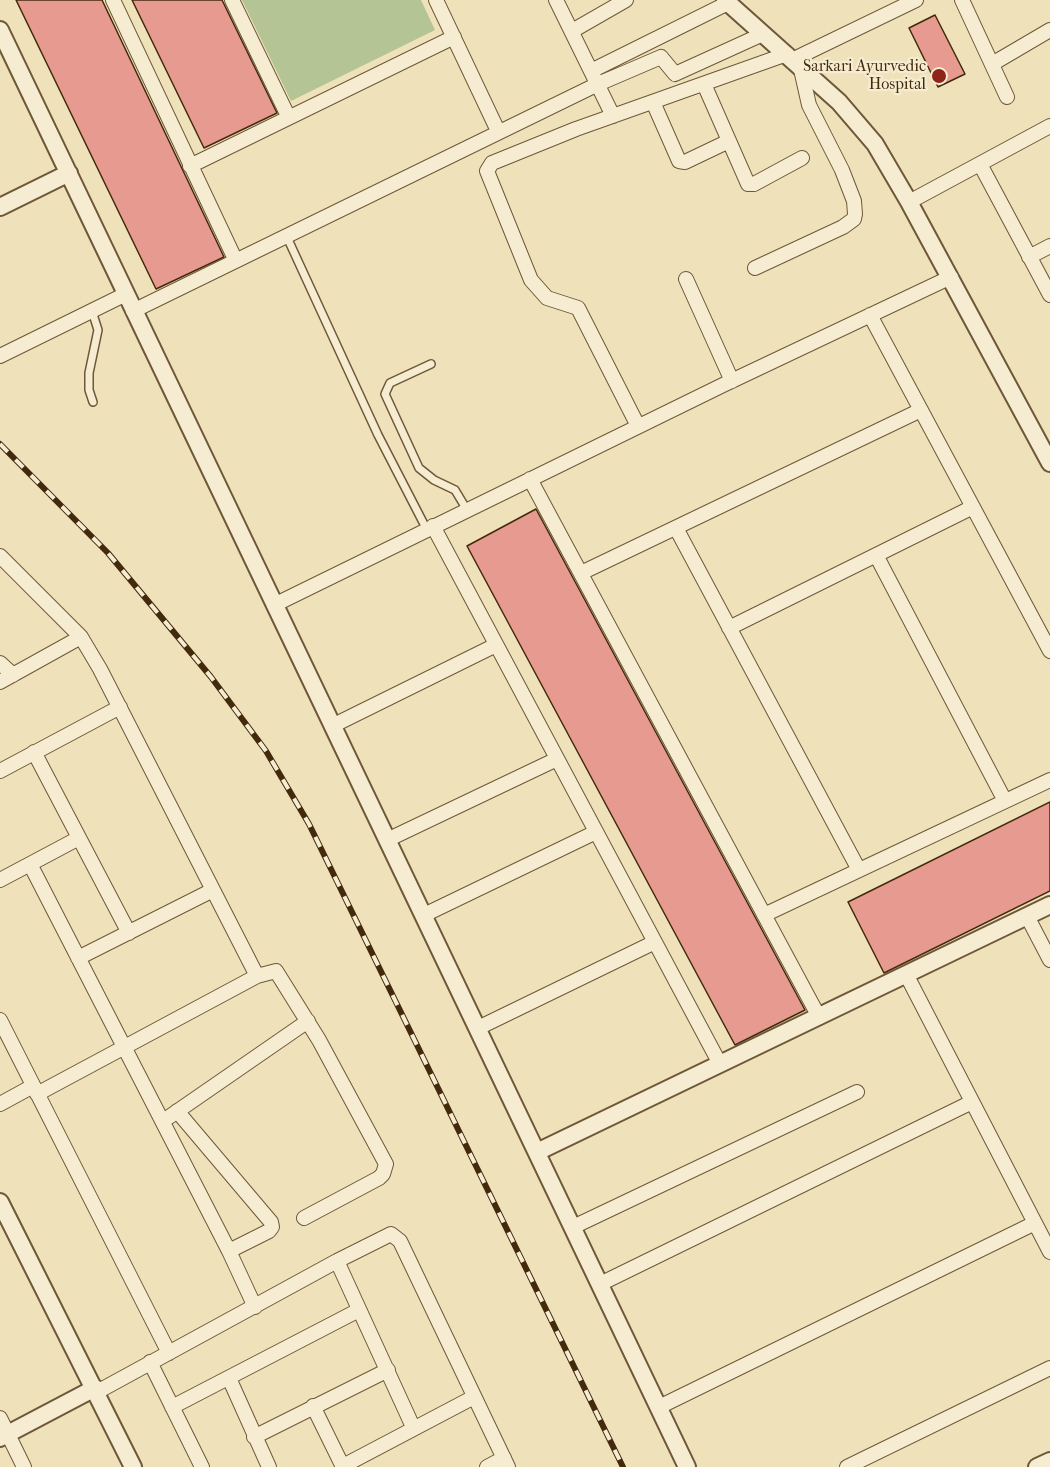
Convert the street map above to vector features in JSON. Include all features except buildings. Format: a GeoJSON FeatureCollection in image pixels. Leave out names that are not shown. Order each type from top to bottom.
{"type":"FeatureCollection","features":[{"type":"Feature","properties":{"kind":"street"},"geometry":{"type":"LineString","coordinates":[[113,0],[236,259]]}},
{"type":"Feature","properties":{"kind":"street"},"geometry":{"type":"LineString","coordinates":[[232,0],[288,116]]}},
{"type":"Feature","properties":{"kind":"street"},"geometry":{"type":"LineString","coordinates":[[436,0],[498,131]]}},
{"type":"Feature","properties":{"kind":"street"},"geometry":{"type":"LineString","coordinates":[[556,0],[613,116]]}},
{"type":"Feature","properties":{"kind":"street"},"geometry":{"type":"LineString","coordinates":[[572,31],[626,0]]}},
{"type":"Feature","properties":{"kind":"street"},"geometry":{"type":"LineString","coordinates":[[638,426],[578,308],[547,298],[536,288],[487,177],[487,171],[492,163],[704,84],[794,59],[916,0]]}},
{"type":"Feature","properties":{"kind":"street"},"geometry":{"type":"LineString","coordinates":[[962,0],[1006,97]]}},
{"type":"Feature","properties":{"kind":"street"},"geometry":{"type":"LineString","coordinates":[[591,71],[727,1],[794,59],[864,129],[909,202],[1050,463]]}},
{"type":"Feature","properties":{"kind":"street"},"geometry":{"type":"LineString","coordinates":[[0,30],[6,57],[69,173],[687,1467]]}},
{"type":"Feature","properties":{"kind":"street"},"geometry":{"type":"LineString","coordinates":[[992,64],[1050,30]]}},
{"type":"Feature","properties":{"kind":"street"},"geometry":{"type":"LineString","coordinates":[[133,311],[598,84],[661,57],[675,74],[763,34]]}},
{"type":"Feature","properties":{"kind":"street"},"geometry":{"type":"LineString","coordinates":[[190,166],[288,116],[454,37]]}},
{"type":"Feature","properties":{"kind":"street"},"geometry":{"type":"LineString","coordinates":[[755,268],[843,227],[854,219],[855,214],[842,170],[809,105],[794,59]]}},
{"type":"Feature","properties":{"kind":"street"},"geometry":{"type":"LineString","coordinates":[[704,84],[745,181],[751,184],[802,158]]}},
{"type":"Feature","properties":{"kind":"street"},"geometry":{"type":"LineString","coordinates":[[653,102],[679,161],[685,162],[729,141]]}},
{"type":"Feature","properties":{"kind":"street"},"geometry":{"type":"LineString","coordinates":[[909,202],[1050,126]]}},
{"type":"Feature","properties":{"kind":"street"},"geometry":{"type":"LineString","coordinates":[[980,164],[1050,295]]}},
{"type":"Feature","properties":{"kind":"street"},"geometry":{"type":"LineString","coordinates":[[0,207],[69,173]]}},
{"type":"Feature","properties":{"kind":"street"},"geometry":{"type":"LineString","coordinates":[[1029,257],[1050,246]]}},
{"type":"Feature","properties":{"kind":"street"},"geometry":{"type":"LineString","coordinates":[[274,604],[638,426],[951,278]]}},
{"type":"Feature","properties":{"kind":"street"},"geometry":{"type":"LineString","coordinates":[[686,279],[732,381]]}},
{"type":"Feature","properties":{"kind":"street"},"geometry":{"type":"LineString","coordinates":[[0,356],[126,294]]}},
{"type":"Feature","properties":{"kind":"street"},"geometry":{"type":"LineString","coordinates":[[870,315],[1050,651]]}},
{"type":"Feature","properties":{"kind":"street"},"geometry":{"type":"LineString","coordinates":[[580,573],[921,410]]}},
{"type":"Feature","properties":{"kind":"street"},"geometry":{"type":"LineString","coordinates":[[530,479],[819,1017]]}},
{"type":"Feature","properties":{"kind":"street"},"geometry":{"type":"LineString","coordinates":[[729,628],[973,507]]}},
{"type":"Feature","properties":{"kind":"street"},"geometry":{"type":"LineString","coordinates":[[430,528],[496,645],[720,1064]]}},
{"type":"Feature","properties":{"kind":"street"},"geometry":{"type":"LineString","coordinates":[[676,528],[859,870]]}},
{"type":"Feature","properties":{"kind":"street"},"geometry":{"type":"LineString","coordinates":[[876,555],[1005,801]]}},
{"type":"Feature","properties":{"kind":"street"},"geometry":{"type":"LineString","coordinates":[[0,556],[81,637],[120,707],[257,976]]}},
{"type":"Feature","properties":{"kind":"street"},"geometry":{"type":"LineString","coordinates":[[0,682],[81,637]]}},
{"type":"Feature","properties":{"kind":"street"},"geometry":{"type":"LineString","coordinates":[[332,726],[496,645]]}},
{"type":"Feature","properties":{"kind":"street"},"geometry":{"type":"LineString","coordinates":[[0,663],[13,675]]}},
{"type":"Feature","properties":{"kind":"street"},"geometry":{"type":"LineString","coordinates":[[0,771],[120,707]]}},
{"type":"Feature","properties":{"kind":"street"},"geometry":{"type":"LineString","coordinates":[[34,752],[129,933]]}},
{"type":"Feature","properties":{"kind":"street"},"geometry":{"type":"LineString","coordinates":[[387,840],[557,759]]}},
{"type":"Feature","properties":{"kind":"street"},"geometry":{"type":"LineString","coordinates":[[764,915],[1050,780]]}},
{"type":"Feature","properties":{"kind":"street"},"geometry":{"type":"LineString","coordinates":[[424,915],[596,832]]}},
{"type":"Feature","properties":{"kind":"street"},"geometry":{"type":"LineString","coordinates":[[0,880],[79,838]]}},
{"type":"Feature","properties":{"kind":"street"},"geometry":{"type":"LineString","coordinates":[[30,864],[230,1251],[255,1307]]}},
{"type":"Feature","properties":{"kind":"street"},"geometry":{"type":"LineString","coordinates":[[78,958],[213,890]]}},
{"type":"Feature","properties":{"kind":"street"},"geometry":{"type":"LineString","coordinates":[[537,1152],[1050,905]]}},
{"type":"Feature","properties":{"kind":"street"},"geometry":{"type":"LineString","coordinates":[[1027,916],[1050,960]]}},
{"type":"Feature","properties":{"kind":"street"},"geometry":{"type":"LineString","coordinates":[[478,1028],[655,942]]}},
{"type":"Feature","properties":{"kind":"street"},"geometry":{"type":"LineString","coordinates":[[0,1104],[35,1090],[124,1047],[257,976],[276,971],[308,1021],[386,1164],[379,1178],[304,1218]]}},
{"type":"Feature","properties":{"kind":"street"},"geometry":{"type":"LineString","coordinates":[[906,974],[1050,1252]]}},
{"type":"Feature","properties":{"kind":"street"},"geometry":{"type":"LineString","coordinates":[[0,1020],[168,1353]]}},
{"type":"Feature","properties":{"kind":"street"},"geometry":{"type":"LineString","coordinates":[[163,1121],[308,1021]]}},
{"type":"Feature","properties":{"kind":"street"},"geometry":{"type":"LineString","coordinates":[[573,1227],[857,1092]]}},
{"type":"Feature","properties":{"kind":"street"},"geometry":{"type":"LineString","coordinates":[[600,1284],[972,1102]]}},
{"type":"Feature","properties":{"kind":"street"},"geometry":{"type":"LineString","coordinates":[[177,1112],[271,1221],[272,1227],[269,1231],[230,1251]]}},
{"type":"Feature","properties":{"kind":"street"},"geometry":{"type":"LineString","coordinates":[[0,1202],[133,1467]]}},
{"type":"Feature","properties":{"kind":"street"},"geometry":{"type":"LineString","coordinates":[[659,1407],[1035,1223]]}},
{"type":"Feature","properties":{"kind":"street"},"geometry":{"type":"LineString","coordinates":[[4,1436],[168,1353],[386,1235],[398,1238],[506,1463],[487,1467]]}},
{"type":"Feature","properties":{"kind":"street"},"geometry":{"type":"LineString","coordinates":[[337,1261],[414,1427]]}},
{"type":"Feature","properties":{"kind":"street"},"geometry":{"type":"LineString","coordinates":[[172,1407],[359,1310]]}},
{"type":"Feature","properties":{"kind":"street"},"geometry":{"type":"LineString","coordinates":[[150,1362],[202,1467]]}},
{"type":"Feature","properties":{"kind":"street"},"geometry":{"type":"LineString","coordinates":[[848,1467],[1050,1368]]}},
{"type":"Feature","properties":{"kind":"street"},"geometry":{"type":"LineString","coordinates":[[254,1437],[388,1370]]}},
{"type":"Feature","properties":{"kind":"street"},"geometry":{"type":"LineString","coordinates":[[229,1378],[269,1467]]}},
{"type":"Feature","properties":{"kind":"street"},"geometry":{"type":"LineString","coordinates":[[313,1406],[343,1466],[474,1396]]}},
{"type":"Feature","properties":{"kind":"street"},"geometry":{"type":"LineString","coordinates":[[0,1418],[4,1436],[24,1467]]}},
{"type":"Feature","properties":{"kind":"street"},"geometry":{"type":"LineString","coordinates":[[1037,1467],[1050,1461]]}},
{"type":"Feature","properties":{"kind":"lane"},"geometry":{"type":"LineString","coordinates":[[286,235],[378,435],[430,528]]}},
{"type":"Feature","properties":{"kind":"lane"},"geometry":{"type":"LineString","coordinates":[[92,311],[98,330],[89,373],[89,390],[93,402]]}},
{"type":"Feature","properties":{"kind":"lane"},"geometry":{"type":"LineString","coordinates":[[431,364],[390,382],[385,394],[418,468],[434,480],[455,490],[467,510]]}},
{"type":"Feature","properties":{"kind":"green space"},"geometry":{"type":"Polygon","coordinates":[[[242,0],[421,0],[435,30],[291,101],[242,0]]]}},
{"type":"Feature","properties":{"kind":"railway"},"geometry":{"type":"LineString","coordinates":[[0,444],[108,553],[211,677],[266,751],[309,824],[623,1467]]}},
{"type":"Feature","properties":{"kind":"place","name":"Sarkari Ayurvedic Hospital"},"geometry":{"type":"Point","coordinates":[939,76]}}]}
